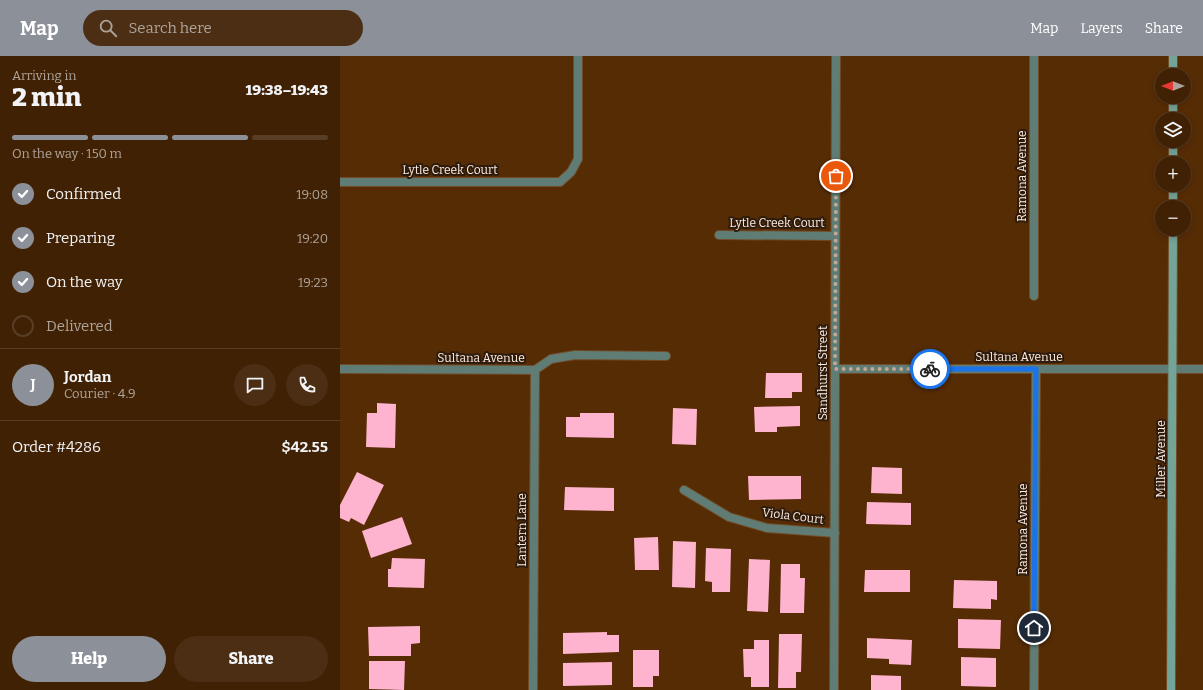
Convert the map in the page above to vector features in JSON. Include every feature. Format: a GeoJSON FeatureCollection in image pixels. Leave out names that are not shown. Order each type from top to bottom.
{"type":"FeatureCollection","features":[{"type":"Feature","properties":{"kind":"street","name":"Lytle Creek Court"},"geometry":{"type":"LineString","coordinates":[[340,182],[560,182],[571,172],[578,159],[578,56]]}},
{"type":"Feature","properties":{"kind":"street","name":"Sandhurst Street"},"geometry":{"type":"LineString","coordinates":[[834,690],[836,56]]}},
{"type":"Feature","properties":{"kind":"street","name":"Ramona Avenue"},"geometry":{"type":"LineString","coordinates":[[1034,56],[1034,296]]}},
{"type":"Feature","properties":{"kind":"street"},"geometry":{"type":"LineString","coordinates":[[1173,56],[1173,68]]}},
{"type":"Feature","properties":{"kind":"street","name":"Lytle Creek Court"},"geometry":{"type":"LineString","coordinates":[[719,235],[835,236]]}},
{"type":"Feature","properties":{"kind":"street","name":"Miller Avenue"},"geometry":{"type":"LineString","coordinates":[[1171,690],[1173,236]]}},
{"type":"Feature","properties":{"kind":"street","name":"Sultana Avenue"},"geometry":{"type":"LineString","coordinates":[[340,369],[535,370],[551,359],[575,355],[666,356]]}},
{"type":"Feature","properties":{"kind":"street","name":"Sultana Avenue"},"geometry":{"type":"LineString","coordinates":[[835,369],[1203,369]]}},
{"type":"Feature","properties":{"kind":"street","name":"Ramona Avenue"},"geometry":{"type":"LineString","coordinates":[[1034,690],[1036,369]]}},
{"type":"Feature","properties":{"kind":"street","name":"Lantern Lane"},"geometry":{"type":"LineString","coordinates":[[533,690],[535,370]]}},
{"type":"Feature","properties":{"kind":"street","name":"Viola Court"},"geometry":{"type":"LineString","coordinates":[[684,490],[729,517],[759,526],[767,528],[835,533]]}},
{"type":"Feature","properties":{"kind":"building"},"geometry":{"type":"Polygon","coordinates":[[[766,373],[802,373],[802,392],[792,392],[792,398],[765,398],[766,373]]]}},
{"type":"Feature","properties":{"kind":"building"},"geometry":{"type":"Polygon","coordinates":[[[377,403],[396,404],[395,448],[366,447],[367,413],[377,413],[377,403]]]}},
{"type":"Feature","properties":{"kind":"building"},"geometry":{"type":"Polygon","coordinates":[[[800,406],[800,426],[777,427],[777,432],[755,432],[754,407],[800,406]]]}},
{"type":"Feature","properties":{"kind":"building"},"geometry":{"type":"Polygon","coordinates":[[[673,408],[697,409],[696,445],[672,444],[673,408]]]}},
{"type":"Feature","properties":{"kind":"building"},"geometry":{"type":"Polygon","coordinates":[[[580,413],[614,413],[614,438],[566,437],[566,417],[580,417],[580,413]]]}},
{"type":"Feature","properties":{"kind":"building"},"geometry":{"type":"Polygon","coordinates":[[[872,467],[902,468],[902,494],[871,493],[872,467]]]}},
{"type":"Feature","properties":{"kind":"building"},"geometry":{"type":"Polygon","coordinates":[[[357,472],[384,485],[364,525],[351,518],[349,522],[340,518],[340,505],[357,472]]]}},
{"type":"Feature","properties":{"kind":"building"},"geometry":{"type":"Polygon","coordinates":[[[748,476],[801,476],[801,499],[749,500],[748,476]]]}},
{"type":"Feature","properties":{"kind":"building"},"geometry":{"type":"Polygon","coordinates":[[[565,487],[614,488],[614,511],[564,510],[565,487]]]}},
{"type":"Feature","properties":{"kind":"building"},"geometry":{"type":"Polygon","coordinates":[[[867,502],[911,503],[911,525],[866,524],[867,502]]]}},
{"type":"Feature","properties":{"kind":"building"},"geometry":{"type":"Polygon","coordinates":[[[402,517],[412,544],[371,558],[362,531],[402,517]]]}},
{"type":"Feature","properties":{"kind":"building"},"geometry":{"type":"Polygon","coordinates":[[[658,537],[659,570],[635,570],[634,538],[658,537]]]}},
{"type":"Feature","properties":{"kind":"building"},"geometry":{"type":"Polygon","coordinates":[[[673,541],[696,542],[695,588],[672,587],[673,541]]]}},
{"type":"Feature","properties":{"kind":"building"},"geometry":{"type":"Polygon","coordinates":[[[706,548],[731,549],[730,592],[712,592],[712,582],[705,581],[706,548]]]}},
{"type":"Feature","properties":{"kind":"building"},"geometry":{"type":"Polygon","coordinates":[[[392,558],[425,559],[424,588],[388,587],[388,569],[391,569],[392,558]]]}},
{"type":"Feature","properties":{"kind":"building"},"geometry":{"type":"Polygon","coordinates":[[[749,559],[770,560],[768,612],[747,611],[749,559]]]}},
{"type":"Feature","properties":{"kind":"building"},"geometry":{"type":"Polygon","coordinates":[[[781,564],[800,564],[800,578],[805,578],[804,613],[780,613],[781,564]]]}},
{"type":"Feature","properties":{"kind":"building"},"geometry":{"type":"Polygon","coordinates":[[[865,570],[910,570],[910,592],[864,592],[865,570]]]}},
{"type":"Feature","properties":{"kind":"building"},"geometry":{"type":"Polygon","coordinates":[[[954,580],[997,581],[997,600],[991,599],[991,609],[953,608],[954,580]]]}},
{"type":"Feature","properties":{"kind":"building"},"geometry":{"type":"Polygon","coordinates":[[[958,619],[1001,620],[1000,649],[958,648],[958,619]]]}},
{"type":"Feature","properties":{"kind":"building"},"geometry":{"type":"Polygon","coordinates":[[[420,626],[420,643],[411,644],[411,656],[369,656],[368,627],[420,626]]]}},
{"type":"Feature","properties":{"kind":"building"},"geometry":{"type":"Polygon","coordinates":[[[607,632],[607,635],[619,635],[619,652],[563,654],[563,633],[607,632]]]}},
{"type":"Feature","properties":{"kind":"building"},"geometry":{"type":"Polygon","coordinates":[[[779,634],[802,634],[801,672],[796,672],[796,688],[778,688],[779,634]]]}},
{"type":"Feature","properties":{"kind":"building"},"geometry":{"type":"Polygon","coordinates":[[[867,638],[912,640],[911,665],[889,664],[889,659],[867,658],[867,638]]]}},
{"type":"Feature","properties":{"kind":"building"},"geometry":{"type":"Polygon","coordinates":[[[754,640],[769,640],[769,687],[751,687],[751,677],[744,677],[743,649],[754,649],[754,640]]]}},
{"type":"Feature","properties":{"kind":"building"},"geometry":{"type":"Polygon","coordinates":[[[633,650],[659,650],[659,676],[653,676],[653,687],[633,687],[633,650]]]}},
{"type":"Feature","properties":{"kind":"building"},"geometry":{"type":"Polygon","coordinates":[[[961,657],[996,658],[996,687],[961,686],[961,657]]]}},
{"type":"Feature","properties":{"kind":"building"},"geometry":{"type":"Polygon","coordinates":[[[369,661],[405,661],[404,690],[369,689],[369,661]]]}},
{"type":"Feature","properties":{"kind":"building"},"geometry":{"type":"Polygon","coordinates":[[[612,662],[612,685],[563,686],[563,663],[612,662]]]}},
{"type":"Feature","properties":{"kind":"building"},"geometry":{"type":"Polygon","coordinates":[[[871,675],[901,676],[901,690],[871,690],[871,675]]]}},
{"type":"Feature","properties":{"kind":"way so far"},"geometry":{"type":"LineString","coordinates":[[836,176],[835,369],[930,369]]}},
{"type":"Feature","properties":{"kind":"route"},"geometry":{"type":"LineString","coordinates":[[930,369],[1036,369],[1034,628]]}}]}
